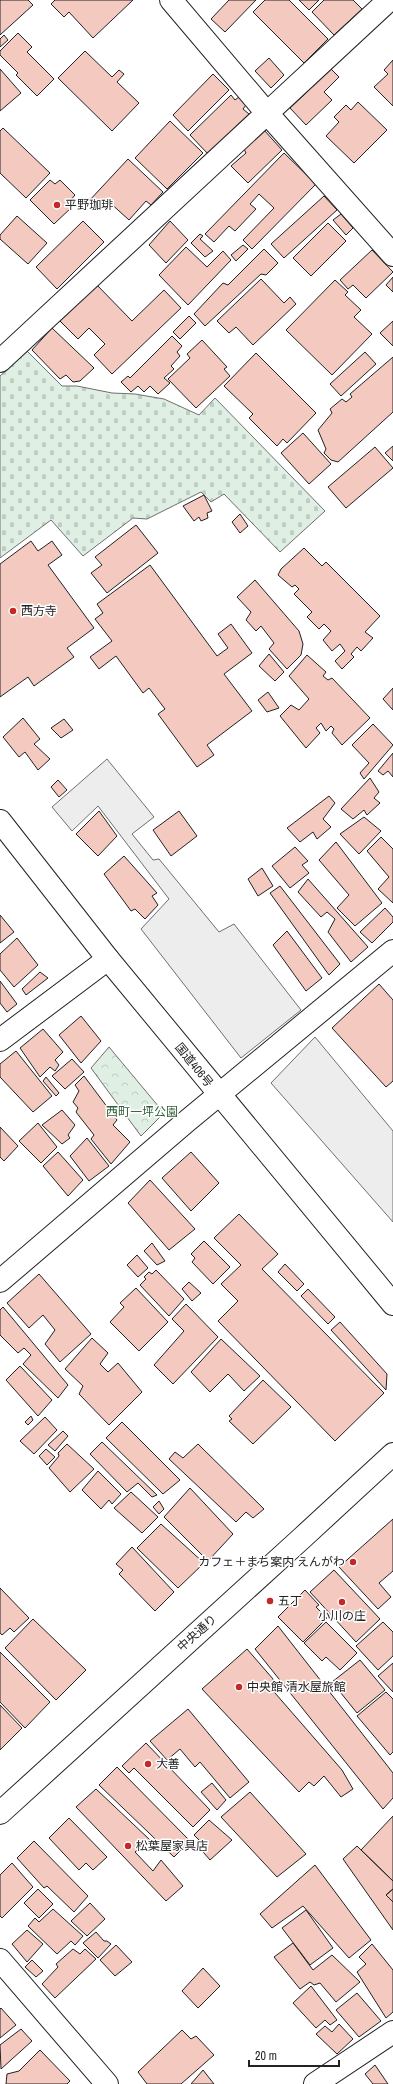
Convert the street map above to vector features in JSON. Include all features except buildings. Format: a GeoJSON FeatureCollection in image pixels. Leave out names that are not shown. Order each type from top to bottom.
{"type":"FeatureCollection","features":[{"type":"Feature","properties":{"kind":"main road"},"geometry":{"type":"LineString","coordinates":[[171,0],[266,112],[393,255]]}},
{"type":"Feature","properties":{"kind":"main road"},"geometry":{"type":"LineString","coordinates":[[0,361],[266,112],[389,0]]}},
{"type":"Feature","properties":{"kind":"main road","name":"国道406号"},"geometry":{"type":"LineString","coordinates":[[0,821],[108,959],[393,1304]]}},
{"type":"Feature","properties":{"kind":"main road"},"geometry":{"type":"LineString","coordinates":[[0,1281],[219,1094],[393,951]]}},
{"type":"Feature","properties":{"kind":"main road"},"geometry":{"type":"LineString","coordinates":[[0,1040],[108,959]]}},
{"type":"Feature","properties":{"kind":"main road","name":"中央通り"},"geometry":{"type":"LineString","coordinates":[[0,1813],[393,1454]]}},
{"type":"Feature","properties":{"kind":"main road"},"geometry":{"type":"LineString","coordinates":[[0,1960],[107,2084]]}},
{"type":"Feature","properties":{"kind":"main road"},"geometry":{"type":"LineString","coordinates":[[315,2084],[393,2032]]}},
{"type":"Feature","properties":{"kind":"green space"},"geometry":{"type":"Polygon","coordinates":[[[27,351],[62,386],[77,386],[112,393],[135,394],[164,399],[199,415],[215,398],[325,511],[280,552],[224,494],[211,502],[201,492],[147,519],[133,518],[83,556],[51,520],[0,558],[0,376],[27,351]]]}},
{"type":"Feature","properties":{"kind":"green space","name":"西町一坪公園"},"geometry":{"type":"Polygon","coordinates":[[[109,1047],[164,1113],[141,1136],[91,1068],[109,1047]]]}},
{"type":"Feature","properties":{"kind":"shaded area"},"geometry":{"type":"Polygon","coordinates":[[[107,759],[154,817],[132,834],[153,860],[159,859],[219,932],[234,924],[301,1010],[241,1058],[141,929],[169,899],[98,806],[72,831],[52,807],[107,759]]]}},
{"type":"Feature","properties":{"kind":"shaded area"},"geometry":{"type":"Polygon","coordinates":[[[315,1037],[393,1131],[393,1222],[271,1083],[315,1037]]]}},
{"type":"Feature","properties":{"kind":"place","name":"平野珈琲"},"geometry":{"type":"Point","coordinates":[57,205]}},
{"type":"Feature","properties":{"kind":"place","name":"西方寺"},"geometry":{"type":"Point","coordinates":[13,611]}},
{"type":"Feature","properties":{"kind":"place","name":"カフェ＋まち案内 えんがわ"},"geometry":{"type":"Point","coordinates":[353,1562]}},
{"type":"Feature","properties":{"kind":"place","name":"五丁"},"geometry":{"type":"Point","coordinates":[270,1601]}},
{"type":"Feature","properties":{"kind":"place","name":"小川の庄"},"geometry":{"type":"Point","coordinates":[342,1602]}},
{"type":"Feature","properties":{"kind":"place","name":"中央館 清水屋旅館"},"geometry":{"type":"Point","coordinates":[239,1687]}},
{"type":"Feature","properties":{"kind":"place","name":"大善"},"geometry":{"type":"Point","coordinates":[148,1764]}},
{"type":"Feature","properties":{"kind":"place","name":"松葉屋家具店"},"geometry":{"type":"Point","coordinates":[128,1846]}}]}
